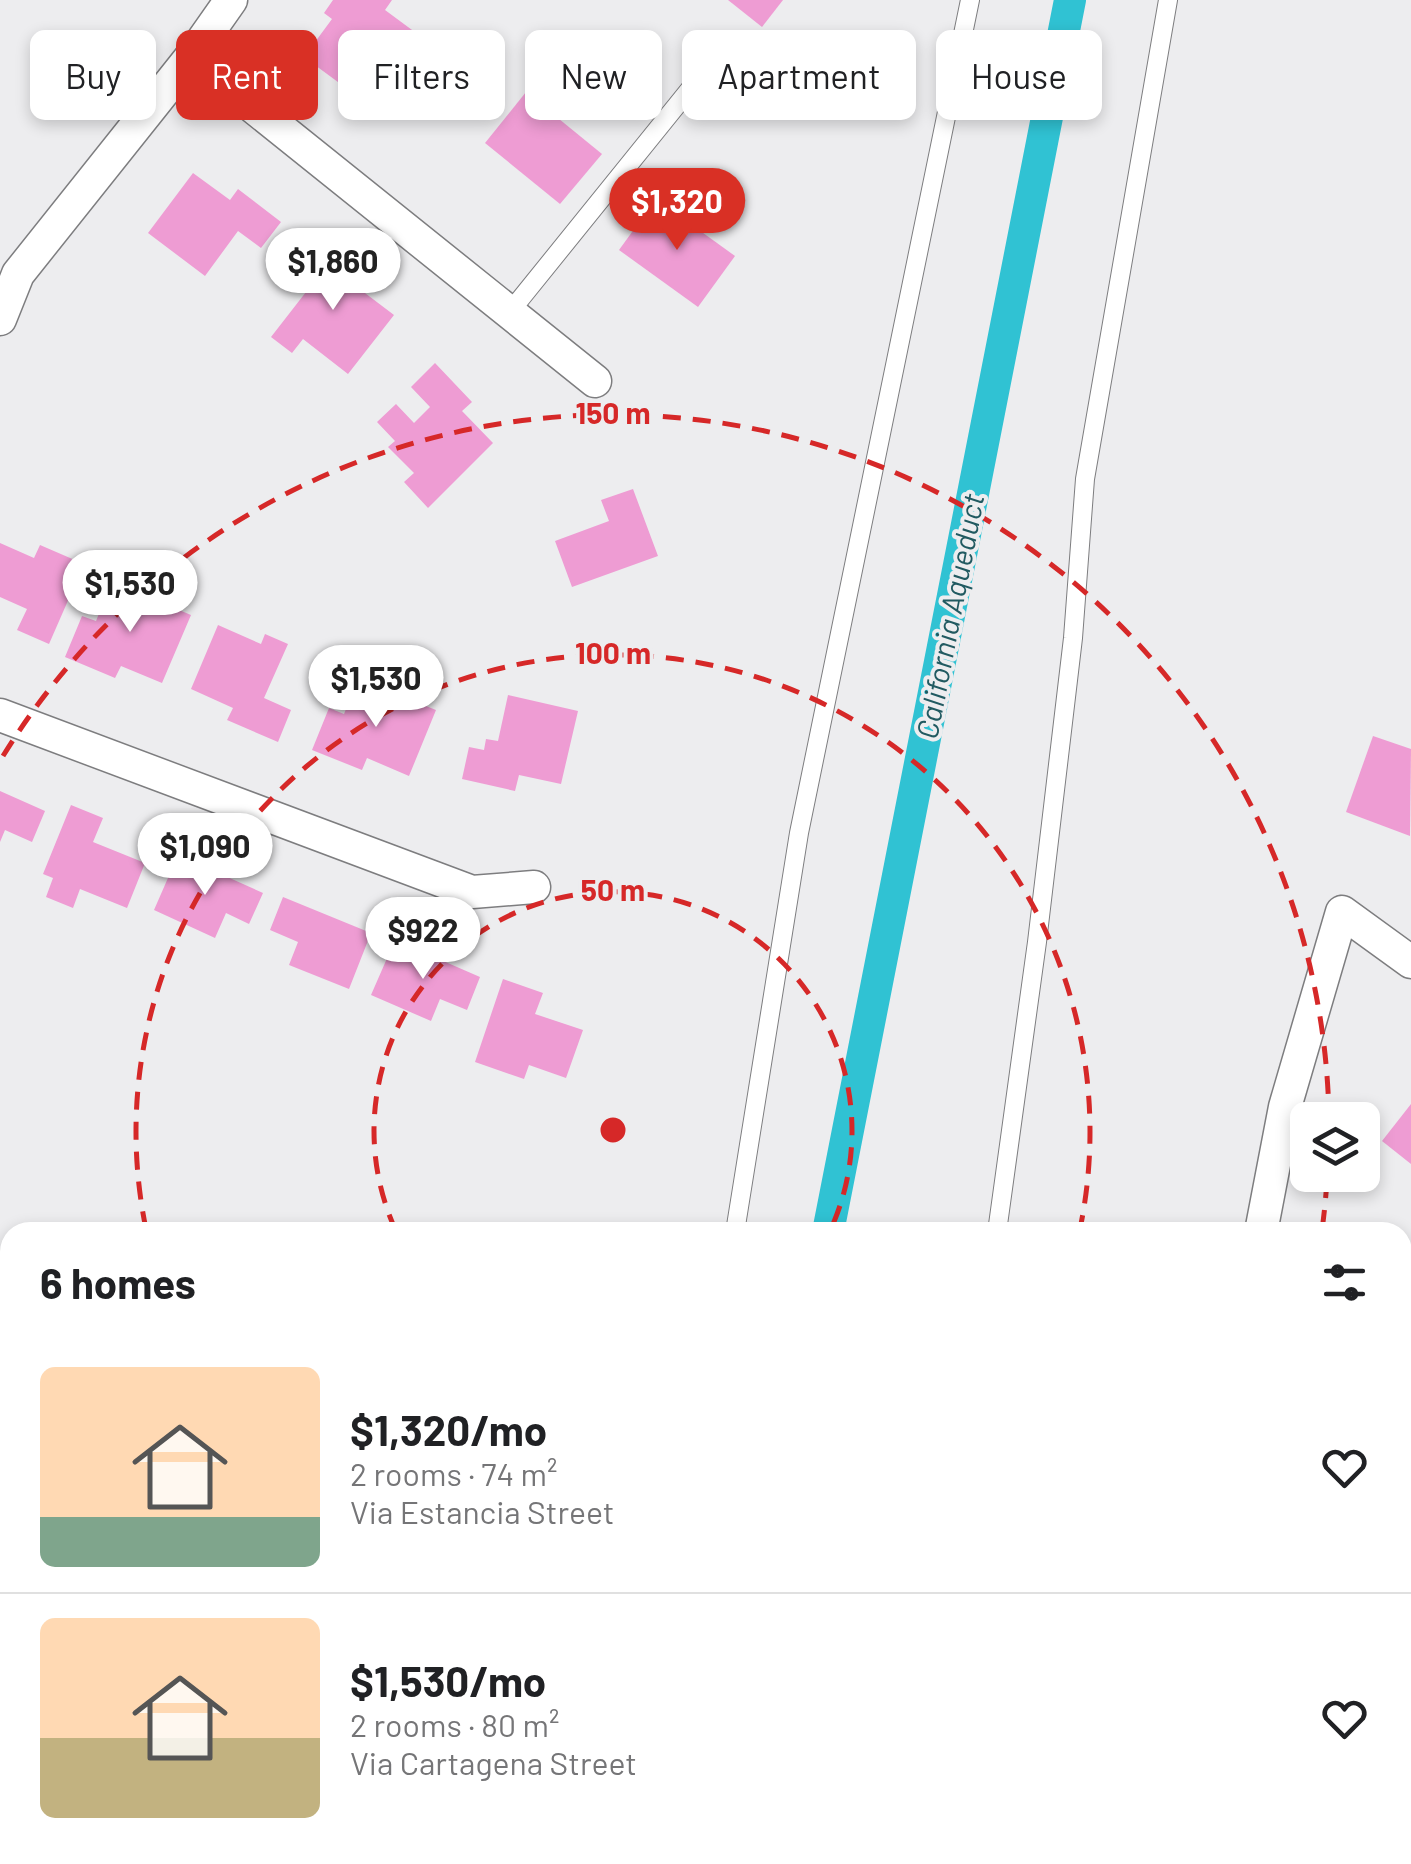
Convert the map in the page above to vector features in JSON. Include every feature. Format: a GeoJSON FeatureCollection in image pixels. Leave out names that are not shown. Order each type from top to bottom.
{"type":"FeatureCollection","features":[{"type":"Feature","properties":{"kind":"street"},"geometry":{"type":"LineString","coordinates":[[209,30],[231,0]]}},
{"type":"Feature","properties":{"kind":"street"},"geometry":{"type":"LineString","coordinates":[[0,319],[18,274],[176,75]]}},
{"type":"Feature","properties":{"kind":"street"},"geometry":{"type":"LineString","coordinates":[[269,120],[595,381]]}},
{"type":"Feature","properties":{"kind":"street"},"geometry":{"type":"LineString","coordinates":[[0,716],[472,892],[534,887]]}},
{"type":"Feature","properties":{"kind":"street"},"geometry":{"type":"LineString","coordinates":[[1263,1222],[1285,1107],[1342,912],[1411,962]]}},
{"type":"Feature","properties":{"kind":"lane"},"geometry":{"type":"LineString","coordinates":[[737,1222],[799,833],[970,0]]}},
{"type":"Feature","properties":{"kind":"lane"},"geometry":{"type":"LineString","coordinates":[[998,1222],[1038,942],[1073,638],[1085,478],[1168,0]]}},
{"type":"Feature","properties":{"kind":"lane"},"geometry":{"type":"LineString","coordinates":[[509,313],[682,98]]}},
{"type":"Feature","properties":{"kind":"building"},"geometry":{"type":"Polygon","coordinates":[[[333,0],[392,0],[385,10],[412,30],[338,30],[338,82],[318,67],[318,38],[332,19],[324,13],[333,0]]]}},
{"type":"Feature","properties":{"kind":"building"},"geometry":{"type":"Polygon","coordinates":[[[728,0],[783,0],[762,27],[728,0]]]}},
{"type":"Feature","properties":{"kind":"building"},"geometry":{"type":"Polygon","coordinates":[[[525,93],[525,120],[560,120],[602,154],[560,204],[485,143],[525,93]]]}},
{"type":"Feature","properties":{"kind":"building"},"geometry":{"type":"Polygon","coordinates":[[[193,173],[230,200],[238,189],[281,222],[261,248],[238,231],[205,276],[148,233],[193,173]]]}},
{"type":"Feature","properties":{"kind":"building"},"geometry":{"type":"Polygon","coordinates":[[[656,199],[735,256],[698,307],[619,250],[656,199]]]}},
{"type":"Feature","properties":{"kind":"building"},"geometry":{"type":"Polygon","coordinates":[[[322,245],[364,278],[357,287],[394,315],[348,374],[303,339],[292,353],[271,337],[306,292],[293,282],[322,245]]]}},
{"type":"Feature","properties":{"kind":"building"},"geometry":{"type":"Polygon","coordinates":[[[435,363],[472,402],[462,411],[493,443],[428,508],[404,482],[414,473],[388,447],[395,441],[377,422],[396,404],[414,423],[430,407],[411,387],[435,363]]]}},
{"type":"Feature","properties":{"kind":"building"},"geometry":{"type":"Polygon","coordinates":[[[633,489],[658,556],[572,587],[555,541],[609,521],[601,500],[633,489]]]}},
{"type":"Feature","properties":{"kind":"building"},"geometry":{"type":"Polygon","coordinates":[[[0,543],[34,558],[40,545],[84,564],[49,644],[17,630],[27,609],[0,597],[0,543]]]}},
{"type":"Feature","properties":{"kind":"building"},"geometry":{"type":"Polygon","coordinates":[[[112,582],[191,615],[162,683],[121,666],[115,678],[65,657],[82,616],[96,621],[112,582]]]}},
{"type":"Feature","properties":{"kind":"building"},"geometry":{"type":"Polygon","coordinates":[[[218,625],[261,644],[265,634],[288,644],[264,698],[291,710],[278,742],[227,720],[233,708],[191,689],[218,625]]]}},
{"type":"Feature","properties":{"kind":"building"},"geometry":{"type":"Polygon","coordinates":[[[358,679],[436,710],[409,776],[367,758],[362,770],[312,750],[329,708],[344,714],[358,679]]]}},
{"type":"Feature","properties":{"kind":"building"},"geometry":{"type":"Polygon","coordinates":[[[508,695],[578,711],[561,784],[519,775],[515,791],[462,779],[469,747],[484,750],[486,739],[498,741],[508,695]]]}},
{"type":"Feature","properties":{"kind":"building"},"geometry":{"type":"Polygon","coordinates":[[[1373,736],[1411,749],[1410,836],[1346,812],[1373,736]]]}},
{"type":"Feature","properties":{"kind":"building"},"geometry":{"type":"Polygon","coordinates":[[[0,791],[45,811],[32,842],[5,830],[0,842],[0,791]]]}},
{"type":"Feature","properties":{"kind":"building"},"geometry":{"type":"Polygon","coordinates":[[[71,805],[103,818],[93,842],[145,863],[127,908],[80,889],[73,908],[46,897],[53,878],[43,874],[71,805]]]}},
{"type":"Feature","properties":{"kind":"building"},"geometry":{"type":"Polygon","coordinates":[[[178,855],[263,893],[249,924],[226,913],[215,938],[154,910],[178,855]]]}},
{"type":"Feature","properties":{"kind":"building"},"geometry":{"type":"Polygon","coordinates":[[[283,897],[371,933],[349,989],[289,965],[298,942],[270,930],[283,897]]]}},
{"type":"Feature","properties":{"kind":"building"},"geometry":{"type":"Polygon","coordinates":[[[395,940],[480,977],[467,1010],[440,999],[431,1021],[371,995],[395,940]]]}},
{"type":"Feature","properties":{"kind":"building"},"geometry":{"type":"Polygon","coordinates":[[[503,979],[543,993],[535,1014],[583,1030],[566,1078],[529,1065],[524,1079],[475,1062],[503,979]]]}},
{"type":"Feature","properties":{"kind":"building"},"geometry":{"type":"Polygon","coordinates":[[[1411,1104],[1411,1164],[1382,1141],[1411,1104]]]}},
{"type":"Feature","properties":{"kind":"waterway","name":"California Aqueduct"},"geometry":{"type":"LineString","coordinates":[[830,1222],[1070,0]]}}]}
